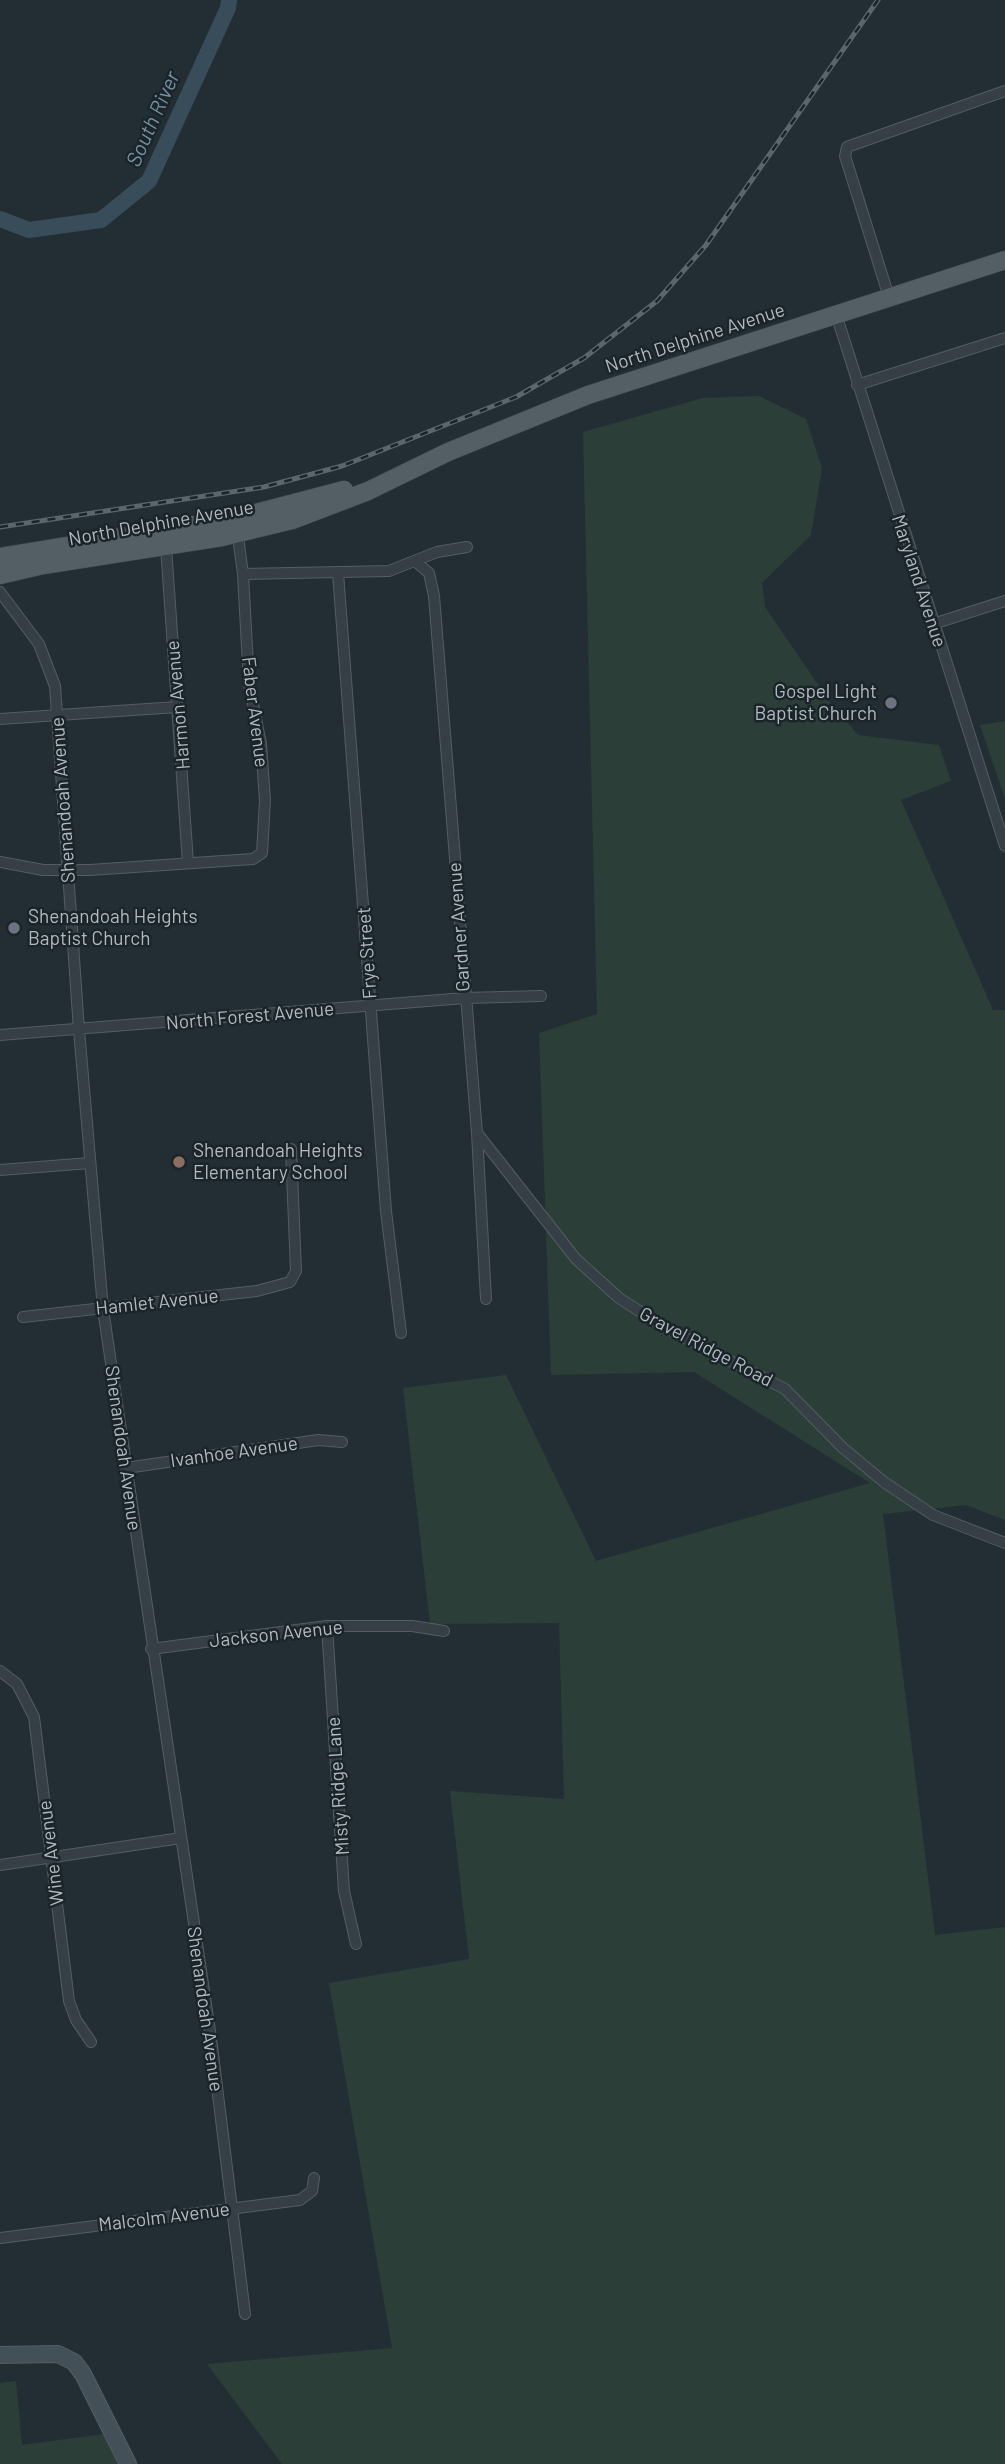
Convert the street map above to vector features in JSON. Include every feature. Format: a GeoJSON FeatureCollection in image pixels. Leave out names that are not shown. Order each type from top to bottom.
{"type":"FeatureCollection","features":[{"type":"Feature","properties":{"kind":"main road","name":"North Delphine Avenue"},"geometry":{"type":"LineString","coordinates":[[0,558],[237,526],[326,508],[404,471],[588,395],[1005,260]]}},
{"type":"Feature","properties":{"kind":"main road","name":"North Delphine Avenue"},"geometry":{"type":"LineString","coordinates":[[0,575],[43,565],[166,547],[237,526]]}},
{"type":"Feature","properties":{"kind":"street"},"geometry":{"type":"LineString","coordinates":[[889,297],[845,156],[851,144],[1005,91]]}},
{"type":"Feature","properties":{"kind":"street","name":"Maryland Avenue"},"geometry":{"type":"LineString","coordinates":[[836,314],[1005,846]]}},
{"type":"Feature","properties":{"kind":"street"},"geometry":{"type":"LineString","coordinates":[[858,385],[1005,338]]}},
{"type":"Feature","properties":{"kind":"street","name":"Faber Avenue"},"geometry":{"type":"LineString","coordinates":[[188,863],[253,859],[264,848],[265,800],[261,744],[249,684],[243,574],[237,526]]}},
{"type":"Feature","properties":{"kind":"street","name":"Harmon Avenue"},"geometry":{"type":"LineString","coordinates":[[166,547],[188,863]]}},
{"type":"Feature","properties":{"kind":"street"},"geometry":{"type":"LineString","coordinates":[[243,574],[389,571],[437,552],[467,547]]}},
{"type":"Feature","properties":{"kind":"street","name":"Gardner Avenue"},"geometry":{"type":"LineString","coordinates":[[416,562],[429,573],[434,596],[477,1133],[486,1299]]}},
{"type":"Feature","properties":{"kind":"street","name":"Frye Street"},"geometry":{"type":"LineString","coordinates":[[338,573],[391,1270],[401,1333]]}},
{"type":"Feature","properties":{"kind":"street","name":"Shenandoah Avenue"},"geometry":{"type":"LineString","coordinates":[[0,592],[47,658],[55,686],[79,1030],[103,1309],[151,1650],[211,2038],[245,2315]]}},
{"type":"Feature","properties":{"kind":"street"},"geometry":{"type":"LineString","coordinates":[[933,624],[1005,601]]}},
{"type":"Feature","properties":{"kind":"street"},"geometry":{"type":"LineString","coordinates":[[0,719],[177,707]]}},
{"type":"Feature","properties":{"kind":"street"},"geometry":{"type":"LineString","coordinates":[[0,862],[25,868],[68,870],[188,863]]}},
{"type":"Feature","properties":{"kind":"street","name":"North Forest Avenue"},"geometry":{"type":"LineString","coordinates":[[0,1035],[465,998],[541,996]]}},
{"type":"Feature","properties":{"kind":"street","name":"Gravel Ridge Road"},"geometry":{"type":"LineString","coordinates":[[477,1133],[547,1224],[594,1277],[634,1309],[687,1340],[785,1389],[843,1448],[884,1482],[933,1515],[1005,1543]]}},
{"type":"Feature","properties":{"kind":"street","name":"Hamlet Avenue"},"geometry":{"type":"LineString","coordinates":[[23,1317],[257,1291],[290,1282],[296,1271],[291,1149]]}},
{"type":"Feature","properties":{"kind":"street"},"geometry":{"type":"LineString","coordinates":[[0,1170],[90,1163]]}},
{"type":"Feature","properties":{"kind":"street","name":"Ivanhoe Avenue"},"geometry":{"type":"LineString","coordinates":[[126,1468],[318,1440],[342,1442]]}},
{"type":"Feature","properties":{"kind":"street","name":"Jackson Avenue"},"geometry":{"type":"LineString","coordinates":[[151,1650],[327,1626],[412,1626],[444,1631]]}},
{"type":"Feature","properties":{"kind":"street","name":"Misty Ridge Lane"},"geometry":{"type":"LineString","coordinates":[[327,1626],[344,1891],[356,1944]]}},
{"type":"Feature","properties":{"kind":"street","name":"Wine Avenue"},"geometry":{"type":"LineString","coordinates":[[0,1671],[17,1684],[34,1717],[69,2001],[76,2020],[90,2042]]}},
{"type":"Feature","properties":{"kind":"street"},"geometry":{"type":"LineString","coordinates":[[0,1865],[181,1838]]}},
{"type":"Feature","properties":{"kind":"street","name":"Malcolm Avenue"},"geometry":{"type":"LineString","coordinates":[[0,2238],[305,2198],[312,2191],[314,2178]]}},
{"type":"Feature","properties":{"kind":"street"},"geometry":{"type":"LineString","coordinates":[[0,2356],[58,2354],[74,2362],[83,2374],[128,2464]]}},
{"type":"Feature","properties":{"kind":"green space"},"geometry":{"type":"Polygon","coordinates":[[[759,396],[806,419],[822,468],[811,535],[762,583],[765,607],[830,702],[858,735],[939,745],[951,781],[901,800],[993,1010],[1005,1010],[1005,1520],[966,1505],[883,1514],[935,1935],[1005,1927],[1005,2464],[282,2464],[207,2364],[392,2348],[329,1983],[469,1959],[450,1791],[564,1799],[559,1623],[430,1624],[403,1388],[506,1375],[596,1561],[870,1483],[694,1372],[551,1375],[539,1033],[597,1014],[583,432],[703,398],[759,396]]]}},
{"type":"Feature","properties":{"kind":"green space"},"geometry":{"type":"Polygon","coordinates":[[[1005,721],[1005,799],[980,725],[1005,721]]]}},
{"type":"Feature","properties":{"kind":"green space"},"geometry":{"type":"Polygon","coordinates":[[[16,2381],[22,2445],[104,2434],[120,2464],[0,2464],[0,2383],[16,2381]]]}},
{"type":"Feature","properties":{"kind":"waterway","name":"South River"},"geometry":{"type":"LineString","coordinates":[[0,219],[29,230],[101,220],[149,181],[228,8],[229,0]]}},
{"type":"Feature","properties":{"kind":"railway"},"geometry":{"type":"LineString","coordinates":[[0,527],[264,487],[342,466],[516,397],[584,358],[657,301],[706,245],[878,0]]}},
{"type":"Feature","properties":{"kind":"place","name":"Gospel Light Baptist Church"},"geometry":{"type":"Point","coordinates":[891,703]}},
{"type":"Feature","properties":{"kind":"place","name":"Shenandoah Heights Baptist Church"},"geometry":{"type":"Point","coordinates":[14,928]}},
{"type":"Feature","properties":{"kind":"place","name":"Shenandoah Heights Elementary School"},"geometry":{"type":"Point","coordinates":[179,1162]}}]}
